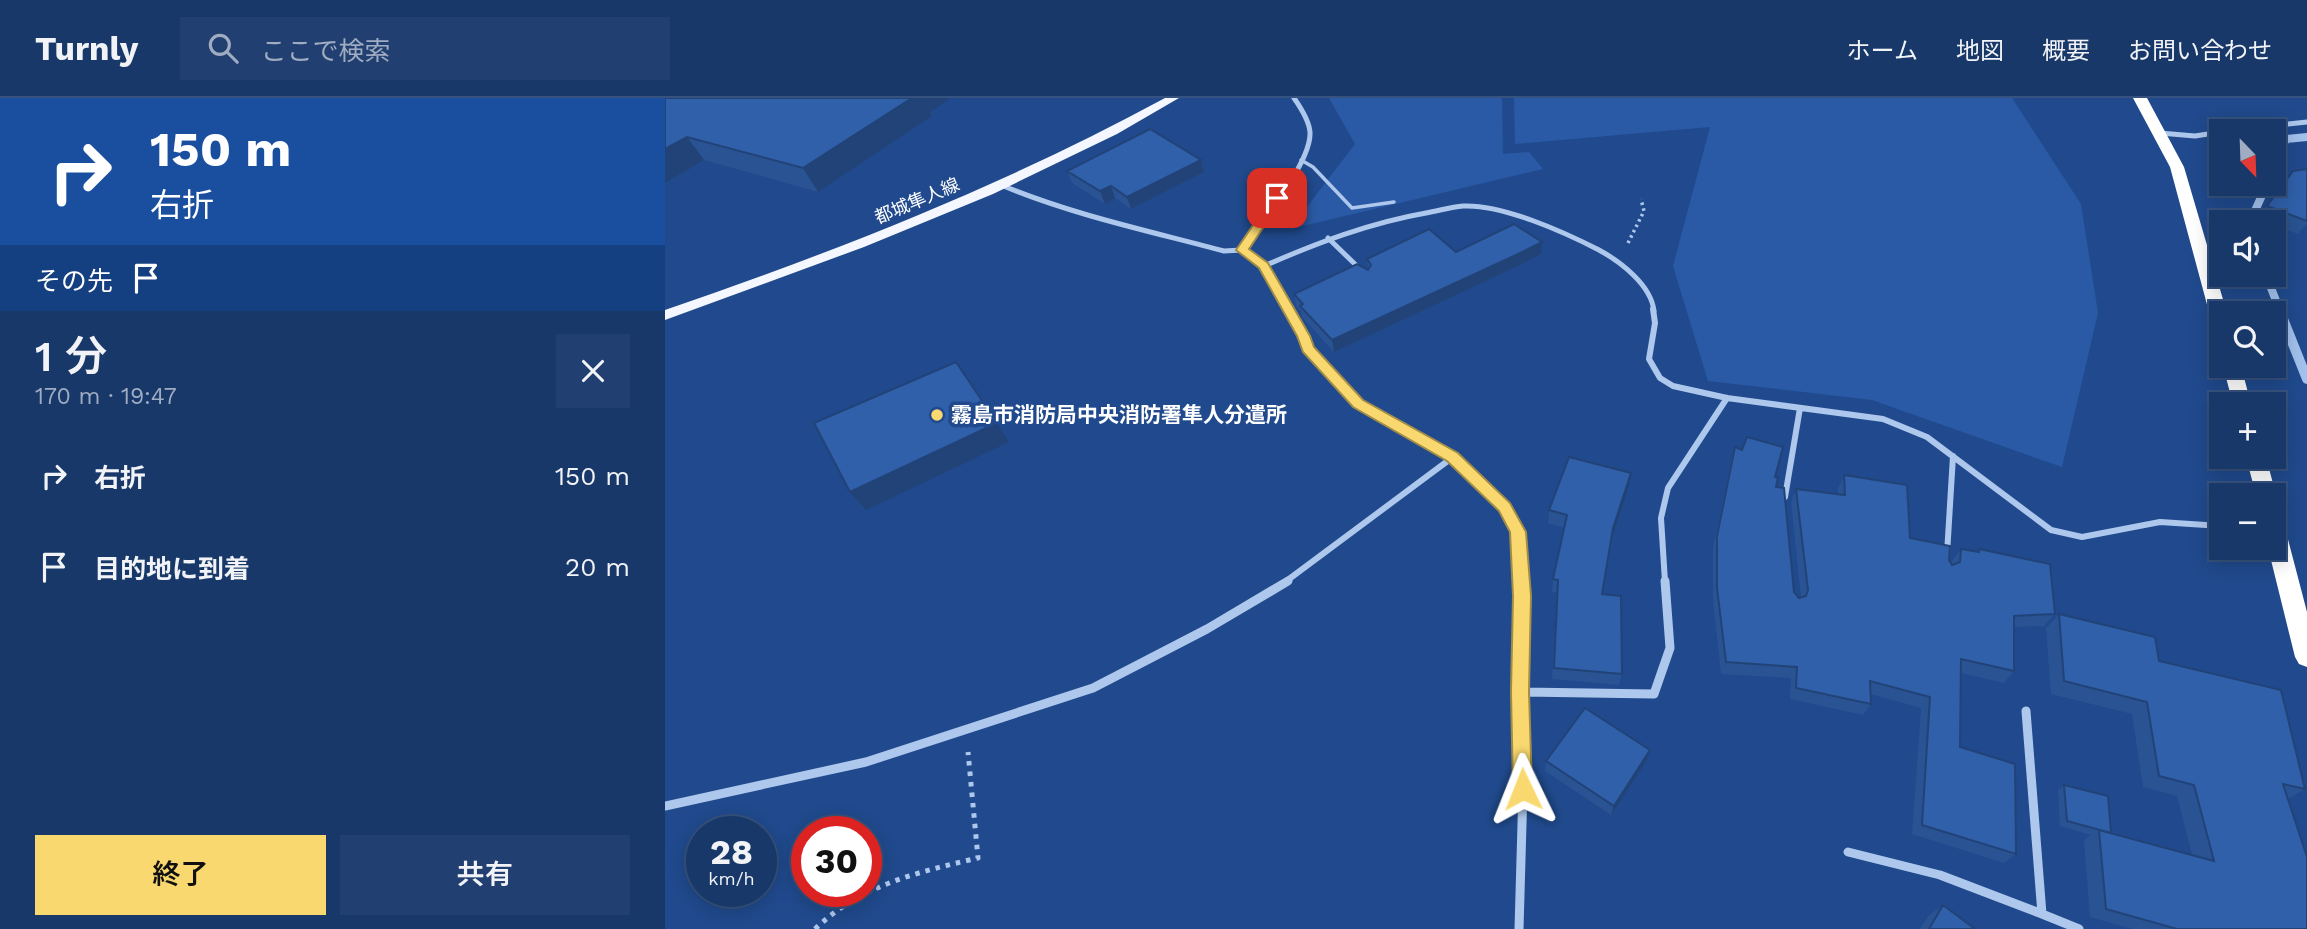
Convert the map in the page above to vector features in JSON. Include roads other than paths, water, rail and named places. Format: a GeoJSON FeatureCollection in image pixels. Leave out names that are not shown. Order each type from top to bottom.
{"type":"FeatureCollection","features":[{"type":"Feature","properties":{"kind":"highway"},"geometry":{"type":"LineString","coordinates":[[2140,98],[2177,167],[2215,301]]}},
{"type":"Feature","properties":{"kind":"highway"},"geometry":{"type":"LineString","coordinates":[[2282,560],[2307,657]]}},
{"type":"Feature","properties":{"kind":"main road","name":"都城隼人線"},"geometry":{"type":"LineString","coordinates":[[665,315],[897,229],[1000,184],[1139,118],[1173,98]]}},
{"type":"Feature","properties":{"kind":"street"},"geometry":{"type":"LineString","coordinates":[[1242,250],[1301,160],[1310,136],[1304,114],[1294,98]]}},
{"type":"Feature","properties":{"kind":"street"},"geometry":{"type":"LineString","coordinates":[[2286,124],[2307,122]]}},
{"type":"Feature","properties":{"kind":"street"},"geometry":{"type":"LineString","coordinates":[[2160,133],[2195,136],[2209,134]]}},
{"type":"Feature","properties":{"kind":"street"},"geometry":{"type":"LineString","coordinates":[[1000,184],[1024,195],[1106,219],[1224,251],[1242,250],[1264,265],[1304,336],[1308,349],[1358,403],[1453,457],[1504,507],[1518,532],[1522,596],[1520,692],[1523,789],[1519,929]]}},
{"type":"Feature","properties":{"kind":"street"},"geometry":{"type":"LineString","coordinates":[[1264,265],[1328,238],[1402,217],[1463,206],[1490,209],[1562,231],[1611,257],[1634,276],[1652,297],[1654,323],[1649,359],[1660,378],[1673,386],[1727,398],[1883,419],[1927,437],[2051,530],[2081,537],[2160,522],[2209,525]]}},
{"type":"Feature","properties":{"kind":"street"},"geometry":{"type":"LineString","coordinates":[[1328,238],[1367,276]]}},
{"type":"Feature","properties":{"kind":"street"},"geometry":{"type":"LineString","coordinates":[[1520,692],[1654,694],[1670,648],[1661,518],[1668,488],[1727,398]]}},
{"type":"Feature","properties":{"kind":"street"},"geometry":{"type":"LineString","coordinates":[[1785,503],[1784,491],[1800,408]]}},
{"type":"Feature","properties":{"kind":"street"},"geometry":{"type":"LineString","coordinates":[[1947,559],[1953,456]]}},
{"type":"Feature","properties":{"kind":"street"},"geometry":{"type":"LineString","coordinates":[[665,806],[866,762],[1093,688],[1207,629],[1283,584],[1453,457]]}},
{"type":"Feature","properties":{"kind":"street"},"geometry":{"type":"LineString","coordinates":[[2027,711],[2042,914]]}},
{"type":"Feature","properties":{"kind":"street"},"geometry":{"type":"LineString","coordinates":[[1848,852],[1940,875],[2079,929]]}},
{"type":"Feature","properties":{"kind":"lane"},"geometry":{"type":"LineString","coordinates":[[1301,160],[1313,167],[1352,208],[1394,202]]}},
{"type":"Feature","properties":{"kind":"waterway"},"geometry":{"type":"LineString","coordinates":[[2286,139],[2307,137]]}},
{"type":"Feature","properties":{"kind":"waterway"},"geometry":{"type":"LineString","coordinates":[[2255,210],[2262,196]]}},
{"type":"Feature","properties":{"kind":"waterway"},"geometry":{"type":"LineString","coordinates":[[2271,287],[2276,301]]}},
{"type":"Feature","properties":{"kind":"waterway"},"geometry":{"type":"LineString","coordinates":[[2286,326],[2307,379]]}},
{"type":"Feature","properties":{"kind":"place","name":"霧島市消防局中央消防署隼人分遣所"},"geometry":{"type":"Point","coordinates":[937,415]}}]}
